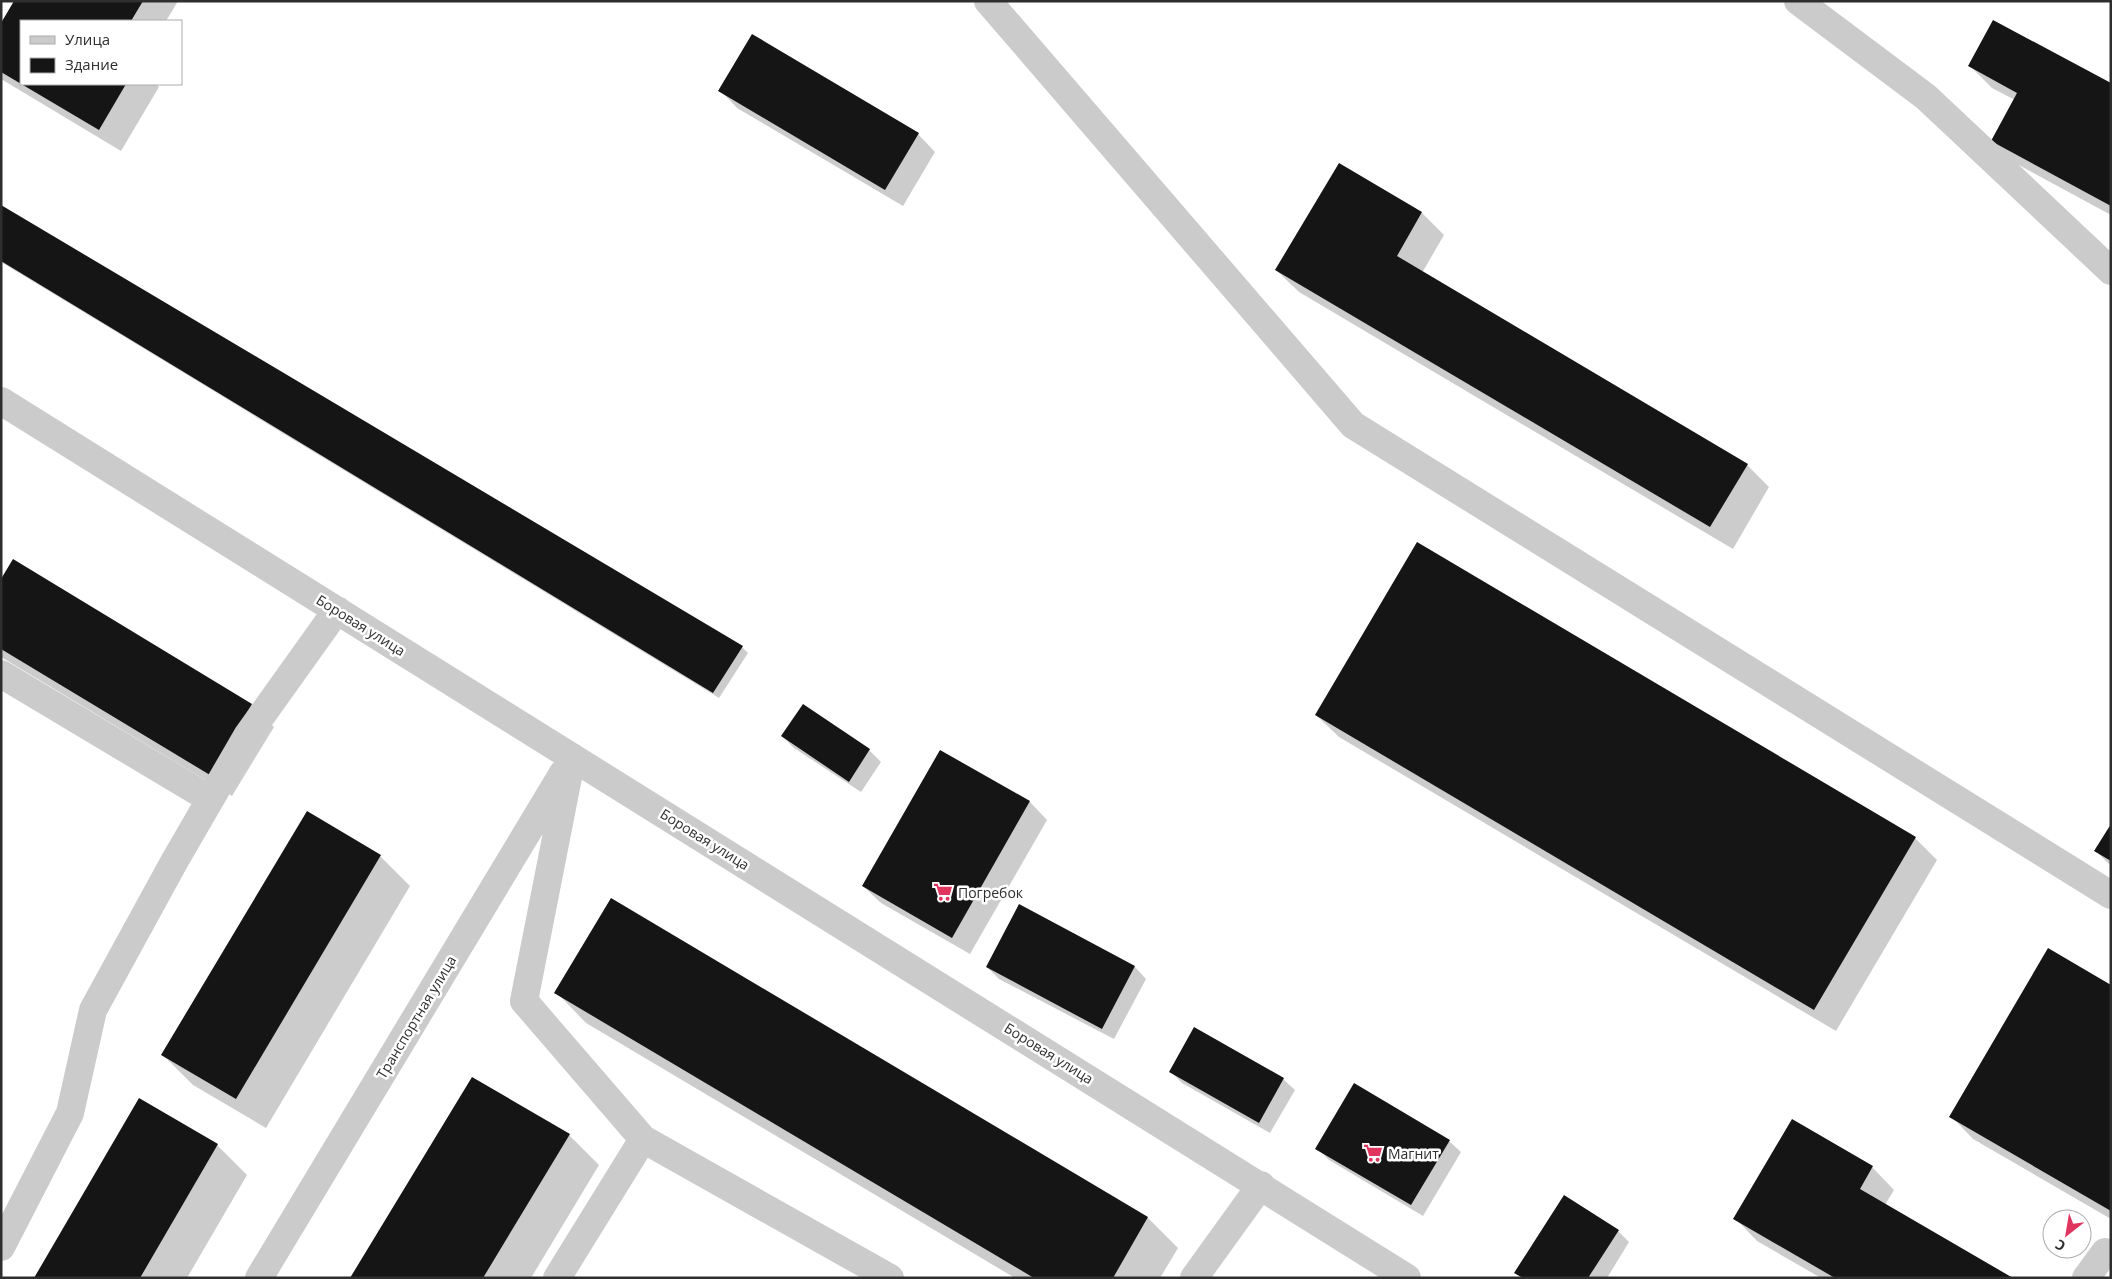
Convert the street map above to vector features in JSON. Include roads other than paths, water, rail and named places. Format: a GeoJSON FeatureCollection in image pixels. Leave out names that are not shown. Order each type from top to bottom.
{"type":"FeatureCollection","features":[{"type":"Feature","properties":{"kind":"street"},"geometry":{"type":"LineString","coordinates":[[988,1],[1353,425],[2111,895]]}},
{"type":"Feature","properties":{"kind":"street"},"geometry":{"type":"LineString","coordinates":[[1798,1],[1926,98],[2111,271]]}},
{"type":"Feature","properties":{"kind":"street","name":"Боровая улица"},"geometry":{"type":"LineString","coordinates":[[1,401],[1261,1185],[1407,1278]]}},
{"type":"Feature","properties":{"kind":"street"},"geometry":{"type":"LineString","coordinates":[[1,1247],[70,1113],[94,1010],[210,799],[247,736],[337,610]]}},
{"type":"Feature","properties":{"kind":"street"},"geometry":{"type":"LineString","coordinates":[[1,674],[210,799]]}},
{"type":"Feature","properties":{"kind":"street"},"geometry":{"type":"LineString","coordinates":[[572,756],[524,1000],[643,1139],[890,1278]]}},
{"type":"Feature","properties":{"kind":"street","name":"Транспортная улица"},"geometry":{"type":"LineString","coordinates":[[259,1278],[572,756]]}},
{"type":"Feature","properties":{"kind":"street"},"geometry":{"type":"LineString","coordinates":[[557,1278],[643,1139]]}},
{"type":"Feature","properties":{"kind":"street"},"geometry":{"type":"LineString","coordinates":[[1194,1278],[1261,1185]]}},
{"type":"Feature","properties":{"kind":"street"},"geometry":{"type":"LineString","coordinates":[[2086,1278],[2105,1252],[2111,1255]]}},
{"type":"Feature","properties":{"kind":"place","name":"Погребок"},"geometry":{"type":"Point","coordinates":[943,892]}},
{"type":"Feature","properties":{"kind":"place","name":"Магнит"},"geometry":{"type":"Point","coordinates":[1373,1153]}}]}
